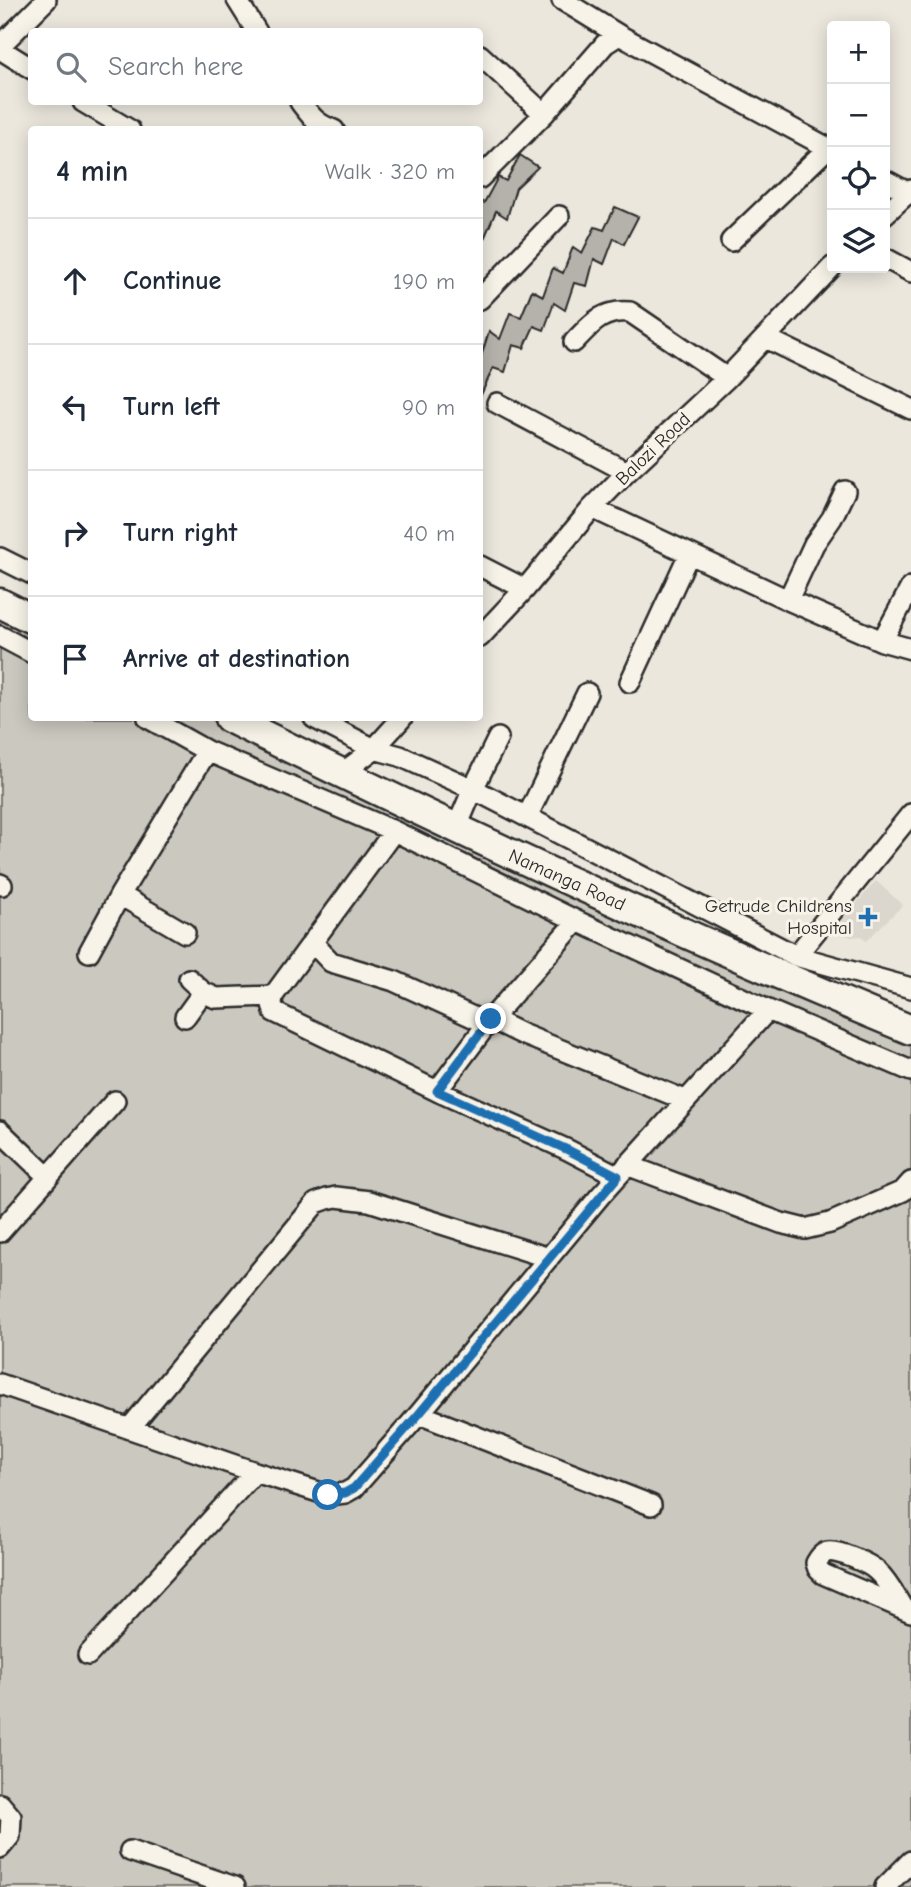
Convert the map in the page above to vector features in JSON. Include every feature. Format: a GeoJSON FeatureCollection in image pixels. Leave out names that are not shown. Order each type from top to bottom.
{"type":"FeatureCollection","features":[{"type":"Feature","properties":{"kind":"highway"},"geometry":{"type":"LineString","coordinates":[[0,603],[28,617]]}},
{"type":"Feature","properties":{"kind":"highway","name":"Namanga Road"},"geometry":{"type":"LineString","coordinates":[[235,721],[456,829],[779,976],[911,1030]]}},
{"type":"Feature","properties":{"kind":"street"},"geometry":{"type":"LineString","coordinates":[[28,66],[0,47],[46,0]]}},
{"type":"Feature","properties":{"kind":"street"},"geometry":{"type":"LineString","coordinates":[[237,0],[254,28]]}},
{"type":"Feature","properties":{"kind":"street"},"geometry":{"type":"LineString","coordinates":[[562,0],[619,35],[827,147]]}},
{"type":"Feature","properties":{"kind":"street"},"geometry":{"type":"LineString","coordinates":[[483,175],[544,114],[605,44],[619,35]]}},
{"type":"Feature","properties":{"kind":"street"},"geometry":{"type":"LineString","coordinates":[[483,58],[544,114]]}},
{"type":"Feature","properties":{"kind":"street"},"geometry":{"type":"LineString","coordinates":[[88,105],[123,126]]}},
{"type":"Feature","properties":{"kind":"street"},"geometry":{"type":"LineString","coordinates":[[302,105],[314,120],[323,126]]}},
{"type":"Feature","properties":{"kind":"street"},"geometry":{"type":"LineString","coordinates":[[732,241],[827,152]]}},
{"type":"Feature","properties":{"kind":"street"},"geometry":{"type":"LineString","coordinates":[[890,182],[910,192],[890,210]]}},
{"type":"Feature","properties":{"kind":"street"},"geometry":{"type":"LineString","coordinates":[[483,296],[559,216]]}},
{"type":"Feature","properties":{"kind":"street"},"geometry":{"type":"LineString","coordinates":[[890,261],[911,272]]}},
{"type":"Feature","properties":{"kind":"street","name":"Balozi Road"},"geometry":{"type":"LineString","coordinates":[[483,633],[525,589],[592,508],[766,338],[827,272]]}},
{"type":"Feature","properties":{"kind":"street"},"geometry":{"type":"LineString","coordinates":[[574,342],[594,321],[617,310],[630,312],[727,377]]}},
{"type":"Feature","properties":{"kind":"street"},"geometry":{"type":"LineString","coordinates":[[766,338],[911,409]]}},
{"type":"Feature","properties":{"kind":"street"},"geometry":{"type":"LineString","coordinates":[[497,403],[628,472]]}},
{"type":"Feature","properties":{"kind":"street"},"geometry":{"type":"LineString","coordinates":[[788,600],[814,544],[832,518],[845,491]]}},
{"type":"Feature","properties":{"kind":"street"},"geometry":{"type":"LineString","coordinates":[[592,508],[788,600],[882,641],[911,649]]}},
{"type":"Feature","properties":{"kind":"street"},"geometry":{"type":"LineString","coordinates":[[630,682],[689,554]]}},
{"type":"Feature","properties":{"kind":"street"},"geometry":{"type":"LineString","coordinates":[[0,558],[28,572]]}},
{"type":"Feature","properties":{"kind":"street"},"geometry":{"type":"LineString","coordinates":[[483,568],[525,589]]}},
{"type":"Feature","properties":{"kind":"street"},"geometry":{"type":"LineString","coordinates":[[882,641],[911,587]]}},
{"type":"Feature","properties":{"kind":"street"},"geometry":{"type":"LineString","coordinates":[[0,636],[28,651]]}},
{"type":"Feature","properties":{"kind":"street"},"geometry":{"type":"LineString","coordinates":[[527,817],[587,693]]}},
{"type":"Feature","properties":{"kind":"street"},"geometry":{"type":"LineString","coordinates":[[153,721],[207,751],[394,831],[577,921],[768,1010],[911,1071]]}},
{"type":"Feature","properties":{"kind":"street"},"geometry":{"type":"LineString","coordinates":[[320,721],[374,748],[400,756],[473,789],[796,956],[911,988]]}},
{"type":"Feature","properties":{"kind":"street"},"geometry":{"type":"LineString","coordinates":[[341,774],[374,748],[399,721]]}},
{"type":"Feature","properties":{"kind":"street"},"geometry":{"type":"LineString","coordinates":[[456,829],[498,738]]}},
{"type":"Feature","properties":{"kind":"street"},"geometry":{"type":"LineString","coordinates":[[89,952],[120,895],[207,751]]}},
{"type":"Feature","properties":{"kind":"street"},"geometry":{"type":"LineString","coordinates":[[796,956],[911,814]]}},
{"type":"Feature","properties":{"kind":"street"},"geometry":{"type":"LineString","coordinates":[[394,831],[273,996],[274,1012],[437,1091],[568,1150],[622,1171],[781,1223],[805,1229],[830,1223],[903,1191],[911,1182]]}},
{"type":"Feature","properties":{"kind":"street"},"geometry":{"type":"LineString","coordinates":[[120,895],[185,933]]}},
{"type":"Feature","properties":{"kind":"street"},"geometry":{"type":"LineString","coordinates":[[437,1091],[490,1021],[577,921]]}},
{"type":"Feature","properties":{"kind":"street"},"geometry":{"type":"LineString","coordinates":[[312,942],[331,962],[394,981],[685,1100]]}},
{"type":"Feature","properties":{"kind":"street"},"geometry":{"type":"LineString","coordinates":[[185,1017],[196,986],[216,998],[273,996]]}},
{"type":"Feature","properties":{"kind":"street"},"geometry":{"type":"LineString","coordinates":[[4,1392],[129,1429],[328,1495],[345,1493],[354,1488],[419,1414],[622,1171],[768,1010]]}},
{"type":"Feature","properties":{"kind":"street"},"geometry":{"type":"LineString","coordinates":[[0,1232],[115,1101]]}},
{"type":"Feature","properties":{"kind":"street"},"geometry":{"type":"LineString","coordinates":[[0,1131],[48,1177]]}},
{"type":"Feature","properties":{"kind":"street"},"geometry":{"type":"LineString","coordinates":[[129,1429],[320,1201],[336,1197],[369,1201],[549,1258]]}},
{"type":"Feature","properties":{"kind":"street"},"geometry":{"type":"LineString","coordinates":[[419,1414],[651,1505]]}},
{"type":"Feature","properties":{"kind":"street"},"geometry":{"type":"LineString","coordinates":[[88,1655],[255,1472]]}},
{"type":"Feature","properties":{"kind":"street"},"geometry":{"type":"LineString","coordinates":[[0,1804],[11,1816],[10,1836],[0,1848]]}},
{"type":"Feature","properties":{"kind":"street"},"geometry":{"type":"LineString","coordinates":[[130,1851],[235,1887]]}},
{"type":"Feature","properties":{"kind":"street"},"geometry":{"type":"LineString","coordinates":[[884,1887],[911,1861]]}},
{"type":"Feature","properties":{"kind":"shaded area"},"geometry":{"type":"Polygon","coordinates":[[[0,607],[28,621],[28,721],[233,721],[911,1035],[911,1887],[0,1887],[0,607]]]}},
{"type":"Feature","properties":{"kind":"shaded area","name":"Getrude Childrens Hospital"},"geometry":{"type":"Polygon","coordinates":[[[876,881],[903,905],[866,941],[861,936],[852,937],[843,932],[840,934],[834,929],[876,881]]]}},
{"type":"Feature","properties":{"kind":"building"},"geometry":{"type":"Polygon","coordinates":[[[520,155],[538,167],[516,188],[507,218],[496,211],[483,241],[483,202],[498,177],[506,181],[520,155]]]}},
{"type":"Feature","properties":{"kind":"building"},"geometry":{"type":"Polygon","coordinates":[[[615,207],[638,217],[624,244],[614,238],[604,264],[594,259],[587,286],[574,283],[565,310],[554,303],[544,330],[534,326],[524,348],[513,345],[505,372],[493,368],[483,390],[483,350],[489,331],[500,339],[510,313],[521,317],[532,290],[543,296],[553,268],[563,273],[573,247],[582,253],[595,227],[604,230],[615,207]]]}},
{"type":"Feature","properties":{"kind":"place","name":"Getrude Childrens Hospital"},"geometry":{"type":"Point","coordinates":[868,917]}},
{"type":"Feature","properties":{"kind":"route"},"geometry":{"type":"LineString","coordinates":[[328,1495],[345,1493],[354,1488],[618,1176],[568,1150],[437,1091],[491,1019]]}}]}
